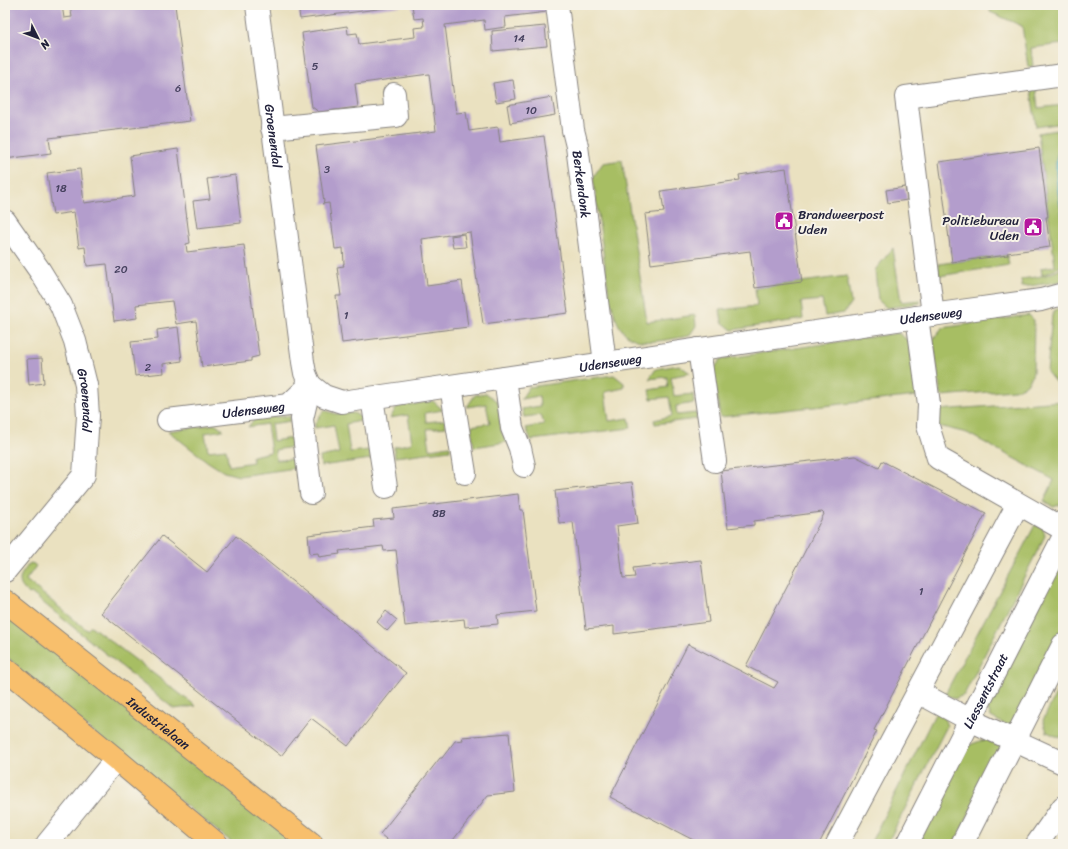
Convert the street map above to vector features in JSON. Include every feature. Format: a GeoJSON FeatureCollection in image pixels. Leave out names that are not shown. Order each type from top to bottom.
{"type":"FeatureCollection","features":[{"type":"Feature","properties":{"kind":"main road","name":"Industrielaan"},"geometry":{"type":"LineString","coordinates":[[5,601],[312,844]]}},
{"type":"Feature","properties":{"kind":"main road"},"geometry":{"type":"LineString","coordinates":[[5,668],[217,844]]}},
{"type":"Feature","properties":{"kind":"street","name":"Groenendal"},"geometry":{"type":"LineString","coordinates":[[257,5],[303,362],[305,373],[310,385]]}},
{"type":"Feature","properties":{"kind":"street","name":"Berkendonk"},"geometry":{"type":"LineString","coordinates":[[557,5],[605,363]]}},
{"type":"Feature","properties":{"kind":"street"},"geometry":{"type":"LineString","coordinates":[[1063,75],[906,97],[925,316],[929,404],[928,426],[938,458],[1063,529]]}},
{"type":"Feature","properties":{"kind":"street"},"geometry":{"type":"LineString","coordinates":[[272,128],[396,116],[394,94]]}},
{"type":"Feature","properties":{"kind":"street","name":"Groenendal"},"geometry":{"type":"LineString","coordinates":[[5,221],[40,271],[61,305],[75,341],[86,385],[88,416],[84,475],[5,571]]}},
{"type":"Feature","properties":{"kind":"street","name":"Udenseweg"},"geometry":{"type":"LineString","coordinates":[[168,420],[289,405],[310,385],[324,396],[342,402],[1041,300],[1063,294]]}},
{"type":"Feature","properties":{"kind":"street"},"geometry":{"type":"LineString","coordinates":[[699,349],[715,461]]}},
{"type":"Feature","properties":{"kind":"street"},"geometry":{"type":"LineString","coordinates":[[505,378],[512,428],[520,448],[524,466]]}},
{"type":"Feature","properties":{"kind":"street"},"geometry":{"type":"LineString","coordinates":[[310,385],[302,419],[311,493]]}},
{"type":"Feature","properties":{"kind":"street"},"geometry":{"type":"LineString","coordinates":[[451,386],[465,472]]}},
{"type":"Feature","properties":{"kind":"street"},"geometry":{"type":"LineString","coordinates":[[372,398],[386,487]]}},
{"type":"Feature","properties":{"kind":"street"},"geometry":{"type":"LineString","coordinates":[[837,844],[1018,504]]}},
{"type":"Feature","properties":{"kind":"street","name":"Liessentstraat"},"geometry":{"type":"LineString","coordinates":[[907,844],[1063,538]]}},
{"type":"Feature","properties":{"kind":"street"},"geometry":{"type":"LineString","coordinates":[[962,844],[1063,645]]}},
{"type":"Feature","properties":{"kind":"street"},"geometry":{"type":"LineString","coordinates":[[918,692],[970,720],[1063,762]]}},
{"type":"Feature","properties":{"kind":"street"},"geometry":{"type":"LineString","coordinates":[[47,844],[116,759]]}},
{"type":"Feature","properties":{"kind":"street"},"geometry":{"type":"LineString","coordinates":[[1037,844],[1063,807]]}},
{"type":"Feature","properties":{"kind":"green space"},"geometry":{"type":"Polygon","coordinates":[[[991,5],[1063,5],[1063,44],[1031,48],[1033,66],[1028,67],[1022,26],[990,12],[991,5]]]}},
{"type":"Feature","properties":{"kind":"green space"},"geometry":{"type":"Polygon","coordinates":[[[1031,90],[1036,90],[1038,108],[1063,105],[1063,123],[1036,127],[1031,90]]]}},
{"type":"Feature","properties":{"kind":"green space"},"geometry":{"type":"Polygon","coordinates":[[[1063,129],[1063,146],[1059,147],[1063,223],[1063,265],[1042,275],[1041,268],[1055,266],[1038,133],[1063,129]]]}},
{"type":"Feature","properties":{"kind":"green space"},"geometry":{"type":"Polygon","coordinates":[[[622,160],[647,322],[695,315],[696,326],[689,336],[662,340],[640,341],[630,337],[622,331],[616,320],[612,304],[610,303],[593,177],[603,163],[622,160]]]}},
{"type":"Feature","properties":{"kind":"green space"},"geometry":{"type":"Polygon","coordinates":[[[893,248],[901,302],[920,300],[920,303],[887,308],[878,300],[875,270],[893,248]]]}},
{"type":"Feature","properties":{"kind":"green space"},"geometry":{"type":"Polygon","coordinates":[[[1007,255],[1009,265],[939,276],[938,264],[1007,255]]]}},
{"type":"Feature","properties":{"kind":"green space"},"geometry":{"type":"Polygon","coordinates":[[[1063,267],[1063,279],[1058,282],[1022,287],[1021,279],[1038,277],[1063,267]]]}},
{"type":"Feature","properties":{"kind":"green space"},"geometry":{"type":"Polygon","coordinates":[[[847,276],[851,303],[844,313],[825,316],[822,300],[801,302],[803,319],[732,330],[722,322],[720,310],[757,306],[755,288],[847,276]]]}},
{"type":"Feature","properties":{"kind":"green space"},"geometry":{"type":"Polygon","coordinates":[[[1063,307],[1063,386],[1055,382],[1047,372],[1052,314],[1055,310],[1063,307]]]}},
{"type":"Feature","properties":{"kind":"green space"},"geometry":{"type":"Polygon","coordinates":[[[1029,315],[1034,320],[1033,372],[1026,384],[1021,388],[1014,390],[941,396],[933,339],[942,328],[1029,315]]]}},
{"type":"Feature","properties":{"kind":"green space"},"geometry":{"type":"Polygon","coordinates":[[[898,333],[909,341],[917,396],[720,417],[713,370],[721,359],[898,333]]]}},
{"type":"Feature","properties":{"kind":"green space"},"geometry":{"type":"Polygon","coordinates":[[[679,365],[690,373],[671,377],[674,396],[693,394],[694,403],[676,406],[677,415],[696,413],[697,419],[655,424],[654,420],[672,416],[669,397],[651,399],[649,390],[668,387],[667,377],[649,379],[656,369],[679,365]]]}},
{"type":"Feature","properties":{"kind":"green space"},"geometry":{"type":"Polygon","coordinates":[[[614,375],[624,383],[624,388],[605,392],[609,421],[629,418],[631,428],[531,440],[526,428],[544,424],[541,415],[524,417],[522,409],[540,406],[539,396],[521,399],[529,387],[614,375]]]}},
{"type":"Feature","properties":{"kind":"green space"},"geometry":{"type":"Polygon","coordinates":[[[486,393],[498,402],[501,430],[507,442],[474,447],[471,426],[490,423],[486,404],[467,407],[475,395],[486,393]]]}},
{"type":"Feature","properties":{"kind":"green space"},"geometry":{"type":"Polygon","coordinates":[[[433,401],[443,410],[425,413],[426,422],[445,420],[446,427],[427,429],[430,449],[450,446],[450,450],[395,457],[394,447],[412,443],[408,415],[390,418],[397,407],[433,401]]]}},
{"type":"Feature","properties":{"kind":"green space"},"geometry":{"type":"Polygon","coordinates":[[[1063,401],[1063,504],[1053,507],[1044,501],[1054,480],[967,433],[934,425],[938,410],[1063,401]]]}},
{"type":"Feature","properties":{"kind":"green space"},"geometry":{"type":"Polygon","coordinates":[[[324,410],[336,414],[354,413],[365,420],[346,424],[350,452],[369,450],[371,459],[321,466],[320,457],[339,453],[334,425],[315,428],[315,423],[324,410]]]}},
{"type":"Feature","properties":{"kind":"green space"},"geometry":{"type":"Polygon","coordinates":[[[290,416],[290,421],[271,424],[273,441],[292,438],[293,447],[275,450],[276,460],[295,459],[296,468],[239,476],[224,472],[208,462],[168,431],[216,424],[224,430],[205,433],[208,451],[226,449],[229,466],[253,462],[252,456],[271,452],[267,424],[248,427],[255,418],[290,416]]]}},
{"type":"Feature","properties":{"kind":"green space"},"geometry":{"type":"Polygon","coordinates":[[[1035,525],[1043,528],[1045,536],[964,695],[954,699],[945,694],[1035,525]]]}},
{"type":"Feature","properties":{"kind":"green space"},"geometry":{"type":"Polygon","coordinates":[[[1063,555],[1063,631],[1013,729],[991,717],[986,705],[1063,555]]]}},
{"type":"Feature","properties":{"kind":"green space"},"geometry":{"type":"Polygon","coordinates":[[[30,563],[36,566],[26,580],[87,630],[91,626],[196,706],[174,709],[31,593],[29,594],[24,590],[21,586],[20,578],[30,563]]]}},
{"type":"Feature","properties":{"kind":"green space"},"geometry":{"type":"Polygon","coordinates":[[[5,614],[304,844],[234,844],[18,672],[20,669],[5,655],[5,614]]]}},
{"type":"Feature","properties":{"kind":"green space"},"geometry":{"type":"Polygon","coordinates":[[[1063,680],[1063,733],[1060,738],[1047,732],[1043,720],[1063,680]]]}},
{"type":"Feature","properties":{"kind":"green space"},"geometry":{"type":"Polygon","coordinates":[[[936,712],[944,718],[947,726],[887,844],[870,844],[936,712]]]}},
{"type":"Feature","properties":{"kind":"green space"},"geometry":{"type":"Polygon","coordinates":[[[987,740],[1002,747],[954,844],[915,844],[964,747],[987,740]]]}},
{"type":"Feature","properties":{"kind":"water"},"geometry":{"type":"Polygon","coordinates":[[[1063,146],[1063,223],[1058,194],[1056,164],[1060,147],[1063,146]]]}},
{"type":"Feature","properties":{"kind":"building"},"geometry":{"type":"Polygon","coordinates":[[[5,5],[62,5],[64,18],[72,17],[70,5],[175,5],[190,121],[49,138],[51,153],[5,159],[5,5]]]}},
{"type":"Feature","properties":{"kind":"building"},"geometry":{"type":"Polygon","coordinates":[[[298,5],[401,5],[401,6],[300,19],[298,5]]]}},
{"type":"Feature","properties":{"kind":"building"},"geometry":{"type":"Polygon","coordinates":[[[412,5],[546,5],[547,12],[505,17],[506,27],[485,30],[484,20],[445,25],[456,113],[466,112],[469,131],[498,127],[500,142],[544,136],[568,313],[483,324],[470,232],[422,239],[427,286],[462,281],[468,327],[342,343],[336,296],[341,296],[337,267],[344,266],[343,248],[335,249],[329,203],[322,204],[324,202],[316,146],[436,131],[429,74],[355,84],[358,107],[319,112],[312,107],[302,33],[347,26],[348,34],[357,33],[359,44],[415,37],[414,28],[424,27],[423,18],[414,19],[412,5]]]}},
{"type":"Feature","properties":{"kind":"building"},"geometry":{"type":"Polygon","coordinates":[[[545,26],[547,46],[493,51],[492,31],[545,26]]]}},
{"type":"Feature","properties":{"kind":"building"},"geometry":{"type":"Polygon","coordinates":[[[513,80],[516,99],[496,102],[493,83],[513,80]]]}},
{"type":"Feature","properties":{"kind":"building"},"geometry":{"type":"Polygon","coordinates":[[[552,97],[555,115],[510,123],[507,105],[552,97]]]}},
{"type":"Feature","properties":{"kind":"building"},"geometry":{"type":"Polygon","coordinates":[[[1039,148],[1048,217],[1046,217],[1050,247],[1007,253],[1008,255],[952,262],[939,162],[1039,148]]]}},
{"type":"Feature","properties":{"kind":"building"},"geometry":{"type":"Polygon","coordinates":[[[178,149],[190,243],[186,244],[187,252],[244,245],[259,356],[251,358],[251,361],[202,367],[196,321],[176,324],[172,301],[136,305],[137,318],[114,321],[107,264],[87,266],[85,247],[79,248],[74,212],[53,215],[47,173],[80,169],[84,203],[135,196],[130,156],[178,149]]]}},
{"type":"Feature","properties":{"kind":"building"},"geometry":{"type":"Polygon","coordinates":[[[786,168],[802,282],[755,288],[750,251],[651,264],[645,214],[664,212],[661,191],[740,180],[739,175],[786,168]]]}},
{"type":"Feature","properties":{"kind":"building"},"geometry":{"type":"Polygon","coordinates":[[[235,175],[241,223],[197,228],[193,201],[210,199],[207,179],[235,175]]]}},
{"type":"Feature","properties":{"kind":"building"},"geometry":{"type":"Polygon","coordinates":[[[905,187],[907,200],[888,203],[886,190],[905,187]]]}},
{"type":"Feature","properties":{"kind":"building"},"geometry":{"type":"Polygon","coordinates":[[[464,234],[466,247],[453,248],[451,236],[464,234]]]}},
{"type":"Feature","properties":{"kind":"building"},"geometry":{"type":"Polygon","coordinates":[[[178,327],[182,361],[163,364],[164,373],[135,376],[131,342],[158,339],[157,330],[178,327]]]}},
{"type":"Feature","properties":{"kind":"building"},"geometry":{"type":"Polygon","coordinates":[[[42,358],[44,383],[29,385],[27,359],[42,358]]]}},
{"type":"Feature","properties":{"kind":"building"},"geometry":{"type":"Polygon","coordinates":[[[855,456],[879,468],[882,461],[986,513],[874,730],[877,731],[819,844],[701,844],[610,797],[688,644],[774,688],[778,682],[746,666],[824,514],[822,512],[754,521],[754,525],[728,528],[721,471],[855,456]]]}},
{"type":"Feature","properties":{"kind":"building"},"geometry":{"type":"Polygon","coordinates":[[[632,482],[638,523],[617,526],[623,578],[635,577],[633,568],[701,560],[709,622],[614,634],[614,626],[586,629],[573,522],[559,523],[555,491],[632,482]]]}},
{"type":"Feature","properties":{"kind":"building"},"geometry":{"type":"Polygon","coordinates":[[[518,494],[520,510],[523,510],[536,611],[497,615],[498,624],[465,627],[464,619],[405,626],[396,550],[384,551],[383,546],[339,551],[340,554],[319,557],[318,553],[310,554],[308,535],[374,527],[373,520],[394,518],[393,509],[518,494]]]}},
{"type":"Feature","properties":{"kind":"building"},"geometry":{"type":"Polygon","coordinates":[[[162,536],[207,572],[236,536],[406,673],[348,746],[311,718],[281,756],[101,613],[162,536]]]}},
{"type":"Feature","properties":{"kind":"building"},"geometry":{"type":"Polygon","coordinates":[[[386,611],[397,620],[387,631],[377,622],[386,611]]]}},
{"type":"Feature","properties":{"kind":"building"},"geometry":{"type":"Polygon","coordinates":[[[509,733],[515,792],[488,795],[450,844],[392,844],[380,834],[455,741],[463,740],[462,737],[509,733]]]}},
{"type":"Feature","properties":{"kind":"place","name":"Brandweerpost Uden"},"geometry":{"type":"Point","coordinates":[784,221]}},
{"type":"Feature","properties":{"kind":"place","name":"Politiebureau Uden"},"geometry":{"type":"Point","coordinates":[1033,227]}}]}
